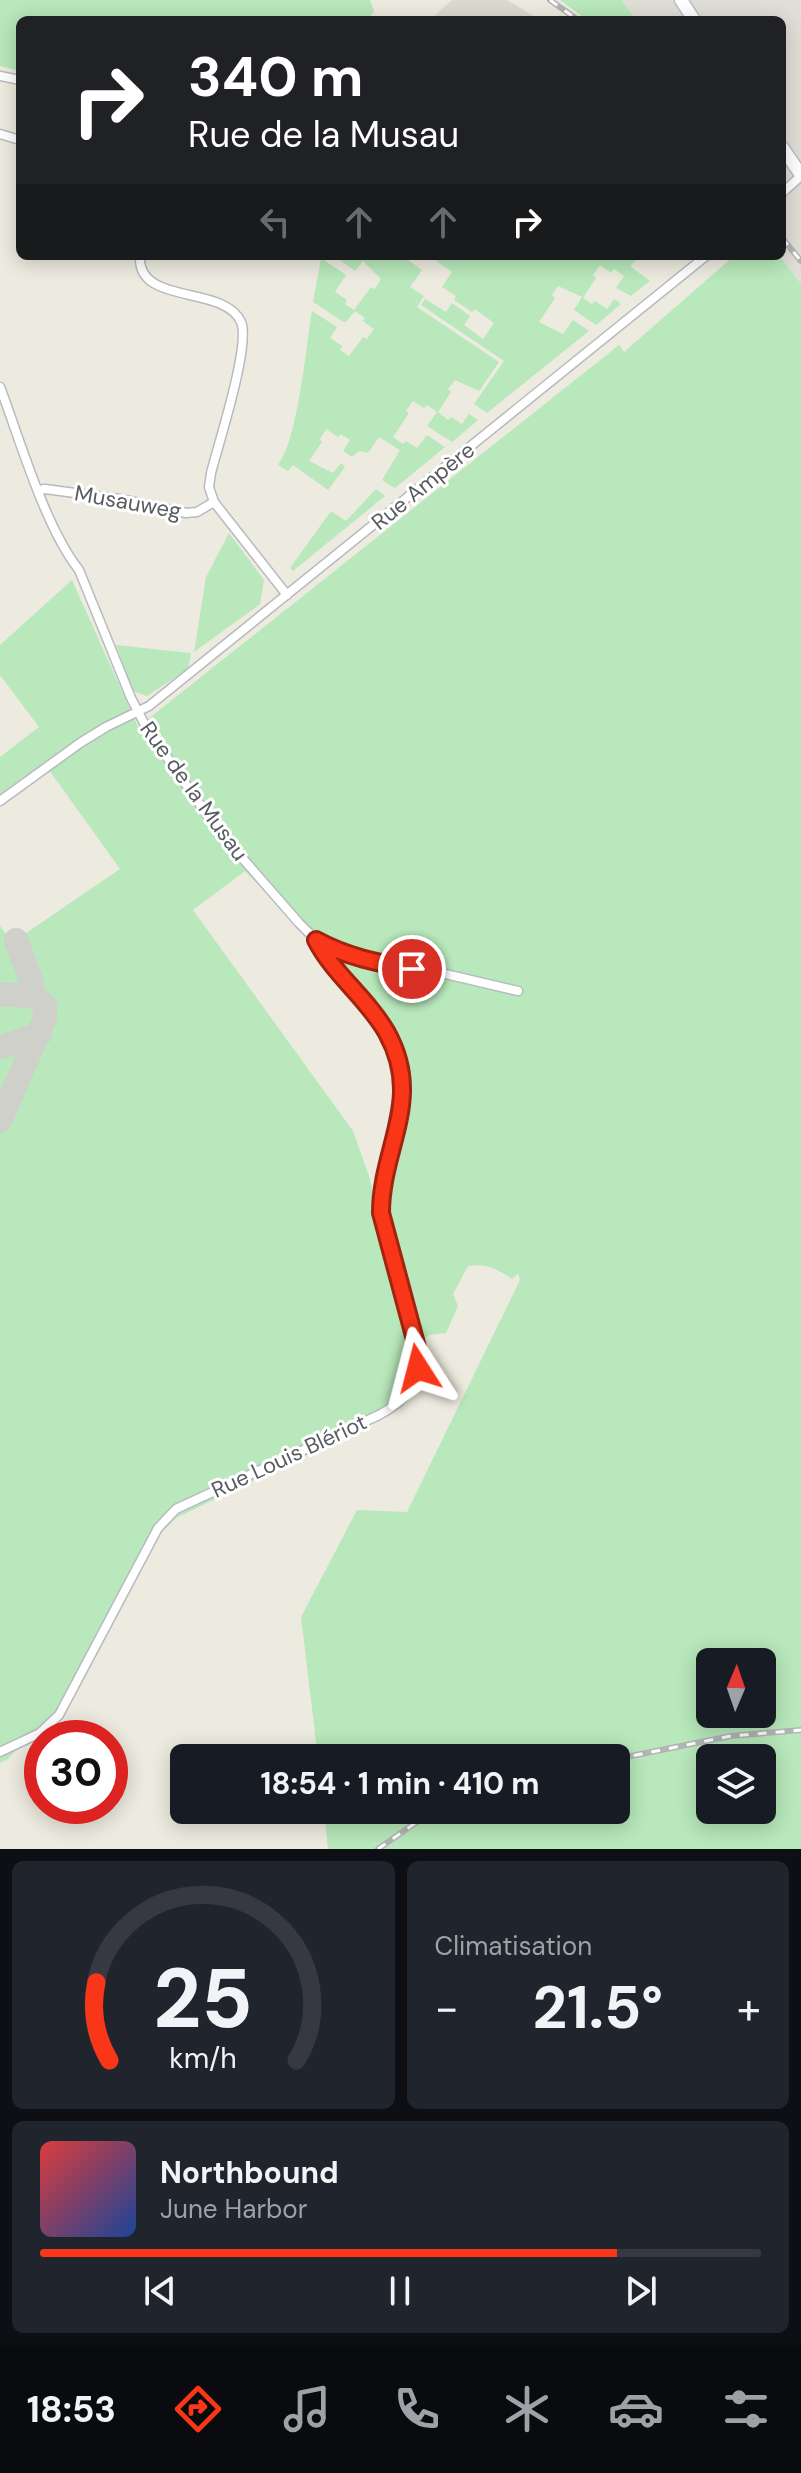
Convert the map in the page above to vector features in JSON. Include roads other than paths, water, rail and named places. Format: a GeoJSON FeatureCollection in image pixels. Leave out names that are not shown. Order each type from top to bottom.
{"type":"FeatureCollection","features":[{"type":"Feature","properties":{"kind":"main road"},"geometry":{"type":"LineString","coordinates":[[786,153],[801,176]]}},
{"type":"Feature","properties":{"kind":"street"},"geometry":{"type":"LineString","coordinates":[[786,189],[801,176]]}},
{"type":"Feature","properties":{"kind":"street"},"geometry":{"type":"LineString","coordinates":[[141,260],[144,272],[154,284],[223,304],[241,321],[244,332],[240,358],[209,482],[214,502],[287,595]]}},
{"type":"Feature","properties":{"kind":"street","name":"Rue Ampère"},"geometry":{"type":"LineString","coordinates":[[0,801],[80,743],[138,713],[701,260]]}},
{"type":"Feature","properties":{"kind":"street","name":"Rue de la Musau"},"geometry":{"type":"LineString","coordinates":[[0,387],[39,490],[67,555],[79,570],[138,713],[217,829],[316,940],[369,961],[437,972],[518,991]]}},
{"type":"Feature","properties":{"kind":"street","name":"Musauweg"},"geometry":{"type":"LineString","coordinates":[[39,490],[120,499],[186,513],[197,512],[214,502]]}},
{"type":"Feature","properties":{"kind":"street","name":"Rue Louis Blériot"},"geometry":{"type":"LineString","coordinates":[[0,1752],[40,1733],[59,1715],[158,1528],[176,1509],[379,1415],[399,1404],[413,1384],[418,1368],[418,1351],[381,1213],[381,1191],[400,1123],[403,1094],[400,1065],[388,1034],[367,1002],[316,940]]}},
{"type":"Feature","properties":{"kind":"railway"},"geometry":{"type":"LineString","coordinates":[[550,0],[572,16]]}},
{"type":"Feature","properties":{"kind":"railway"},"geometry":{"type":"LineString","coordinates":[[786,243],[801,261]]}},
{"type":"Feature","properties":{"kind":"railway"},"geometry":{"type":"LineString","coordinates":[[630,1756],[731,1736],[801,1730]]}},
{"type":"Feature","properties":{"kind":"railway"},"geometry":{"type":"LineString","coordinates":[[378,1849],[414,1824]]}}]}
